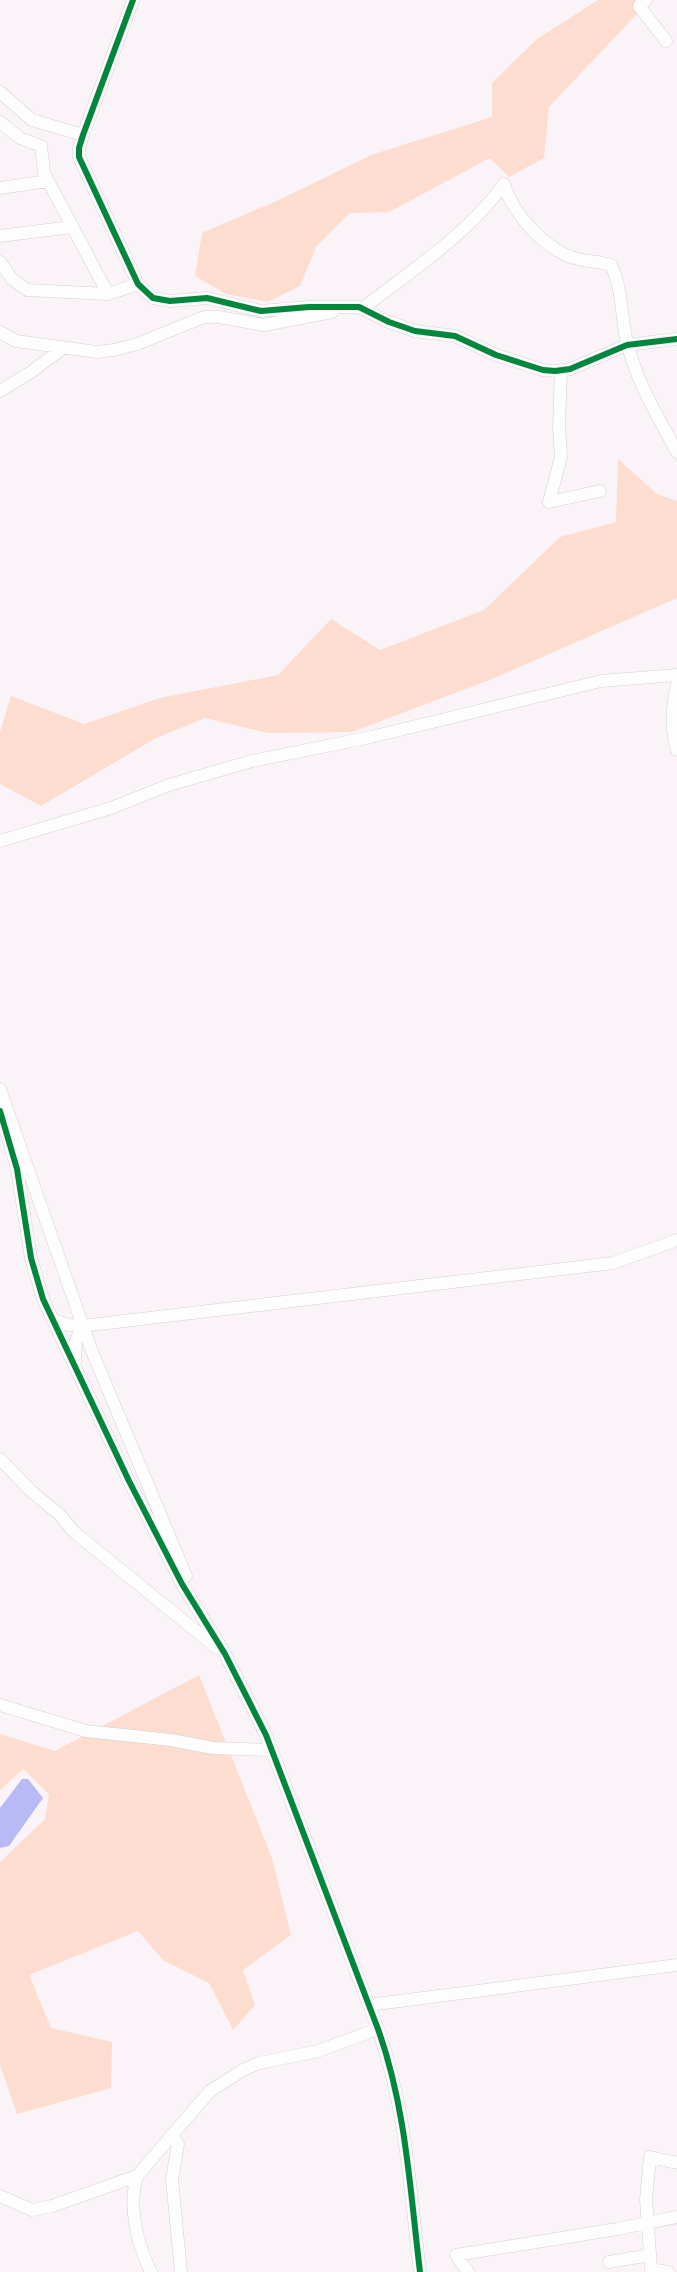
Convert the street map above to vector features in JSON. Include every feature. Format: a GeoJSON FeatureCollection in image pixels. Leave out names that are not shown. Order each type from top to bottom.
{"type":"FeatureCollection","features":[{"type":"Feature","properties":{"kind":"street"},"geometry":{"type":"LineString","coordinates":[[133,0],[83,135],[79,148],[79,157],[138,284],[153,298],[170,301],[207,298],[261,311],[340,307],[362,309],[389,322],[416,331],[455,336],[496,354],[543,370],[570,369],[627,345],[677,339]]}},
{"type":"Feature","properties":{"kind":"street"},"geometry":{"type":"LineString","coordinates":[[646,0],[640,6],[666,41]]}},
{"type":"Feature","properties":{"kind":"street"},"geometry":{"type":"LineString","coordinates":[[0,92],[32,120],[83,135]]}},
{"type":"Feature","properties":{"kind":"street"},"geometry":{"type":"LineString","coordinates":[[0,122],[20,138],[40,146],[44,173],[71,227],[108,294]]}},
{"type":"Feature","properties":{"kind":"street"},"geometry":{"type":"LineString","coordinates":[[0,188],[48,181]]}},
{"type":"Feature","properties":{"kind":"street"},"geometry":{"type":"LineString","coordinates":[[362,309],[464,229],[488,206],[504,184],[513,207],[527,224],[555,249],[576,259],[601,261],[611,265],[621,291],[627,345],[640,384],[677,452]]}},
{"type":"Feature","properties":{"kind":"street"},"geometry":{"type":"LineString","coordinates":[[0,236],[71,227]]}},
{"type":"Feature","properties":{"kind":"street"},"geometry":{"type":"LineString","coordinates":[[0,262],[12,279],[27,290],[108,294],[138,284]]}},
{"type":"Feature","properties":{"kind":"street"},"geometry":{"type":"LineString","coordinates":[[0,332],[16,341],[97,352],[114,350],[137,344],[204,317],[220,317],[264,325],[330,314],[340,307]]}},
{"type":"Feature","properties":{"kind":"street"},"geometry":{"type":"LineString","coordinates":[[0,391],[31,372],[63,348]]}},
{"type":"Feature","properties":{"kind":"street"},"geometry":{"type":"LineString","coordinates":[[561,370],[559,426],[560,457],[549,502],[600,491]]}},
{"type":"Feature","properties":{"kind":"street"},"geometry":{"type":"LineString","coordinates":[[0,841],[111,808],[169,784],[252,761],[371,737],[601,681],[677,675]]}},
{"type":"Feature","properties":{"kind":"street"},"geometry":{"type":"LineString","coordinates":[[677,685],[673,703],[673,728],[677,750]]}},
{"type":"Feature","properties":{"kind":"street"},"geometry":{"type":"LineString","coordinates":[[0,1089],[82,1326],[205,1623]]}},
{"type":"Feature","properties":{"kind":"street"},"geometry":{"type":"LineString","coordinates":[[0,1111],[22,1189],[31,1258],[43,1299],[129,1481],[182,1584],[225,1654],[251,1704],[272,1750],[390,2062],[400,2108],[420,2272]]}},
{"type":"Feature","properties":{"kind":"street"},"geometry":{"type":"LineString","coordinates":[[54,1320],[69,1325],[82,1326],[613,1263],[677,1240]]}},
{"type":"Feature","properties":{"kind":"street"},"geometry":{"type":"LineString","coordinates":[[75,1365],[76,1342],[82,1326]]}},
{"type":"Feature","properties":{"kind":"street"},"geometry":{"type":"LineString","coordinates":[[0,1459],[31,1491],[60,1515],[74,1532],[225,1654]]}},
{"type":"Feature","properties":{"kind":"street"},"geometry":{"type":"LineString","coordinates":[[0,1705],[86,1731],[171,1740],[213,1748],[272,1750]]}},
{"type":"Feature","properties":{"kind":"street"},"geometry":{"type":"LineString","coordinates":[[369,2005],[677,1965]]}},
{"type":"Feature","properties":{"kind":"street"},"geometry":{"type":"LineString","coordinates":[[151,2272],[139,2248],[132,2191],[137,2176],[210,2091],[243,2070],[272,2059],[324,2049],[378,2029]]}},
{"type":"Feature","properties":{"kind":"street"},"geometry":{"type":"LineString","coordinates":[[171,2135],[178,2144],[172,2179],[181,2272]]}},
{"type":"Feature","properties":{"kind":"street"},"geometry":{"type":"LineString","coordinates":[[668,2272],[652,2269],[646,2199],[650,2158],[677,2163]]}},
{"type":"Feature","properties":{"kind":"street"},"geometry":{"type":"LineString","coordinates":[[0,2196],[32,2210],[37,2210],[137,2176]]}},
{"type":"Feature","properties":{"kind":"street"},"geometry":{"type":"LineString","coordinates":[[468,2272],[456,2255],[677,2217]]}},
{"type":"Feature","properties":{"kind":"street"},"geometry":{"type":"LineString","coordinates":[[609,2262],[650,2255]]}},
{"type":"Feature","properties":{"kind":"shaded area"},"geometry":{"type":"Polygon","coordinates":[[[598,0],[650,0],[549,107],[544,158],[509,177],[490,158],[389,212],[350,213],[316,247],[300,286],[268,302],[226,294],[195,276],[202,233],[279,200],[371,155],[492,117],[492,83],[537,39],[598,0]]]}},
{"type":"Feature","properties":{"kind":"shaded area"},"geometry":{"type":"Polygon","coordinates":[[[618,459],[657,494],[677,501],[677,598],[492,679],[352,732],[268,733],[205,718],[156,738],[41,806],[0,784],[0,732],[11,696],[84,724],[160,698],[278,675],[331,619],[380,650],[484,610],[560,537],[616,522],[618,459]]]}},
{"type":"Feature","properties":{"kind":"shaded area"},"geometry":{"type":"Polygon","coordinates":[[[199,1675],[272,1858],[291,1935],[243,1970],[255,2005],[233,2030],[209,1983],[163,1960],[138,1931],[29,1975],[51,2028],[112,2042],[111,2088],[17,2114],[0,2065],[0,1862],[45,1819],[49,1794],[23,1769],[0,1790],[0,1734],[55,1751],[199,1675]]]}},
{"type":"Feature","properties":{"kind":"water"},"geometry":{"type":"Polygon","coordinates":[[[22,1779],[28,1779],[43,1798],[9,1846],[0,1848],[0,1808],[22,1779]]]}},
{"type":"Feature","properties":{"kind":"cycle path"},"geometry":{"type":"LineString","coordinates":[[133,0],[83,135],[79,148],[79,157],[138,284],[153,298],[170,301],[207,298],[261,311],[309,307],[359,307],[389,322],[415,331],[455,336],[496,355],[543,370],[555,371],[570,369],[627,345],[677,339]]}},
{"type":"Feature","properties":{"kind":"cycle path"},"geometry":{"type":"LineString","coordinates":[[0,1111],[17,1169],[31,1258],[43,1299],[129,1481],[182,1584],[225,1654],[266,1735],[378,2029],[395,2088],[401,2119],[410,2180],[420,2272]]}}]}
